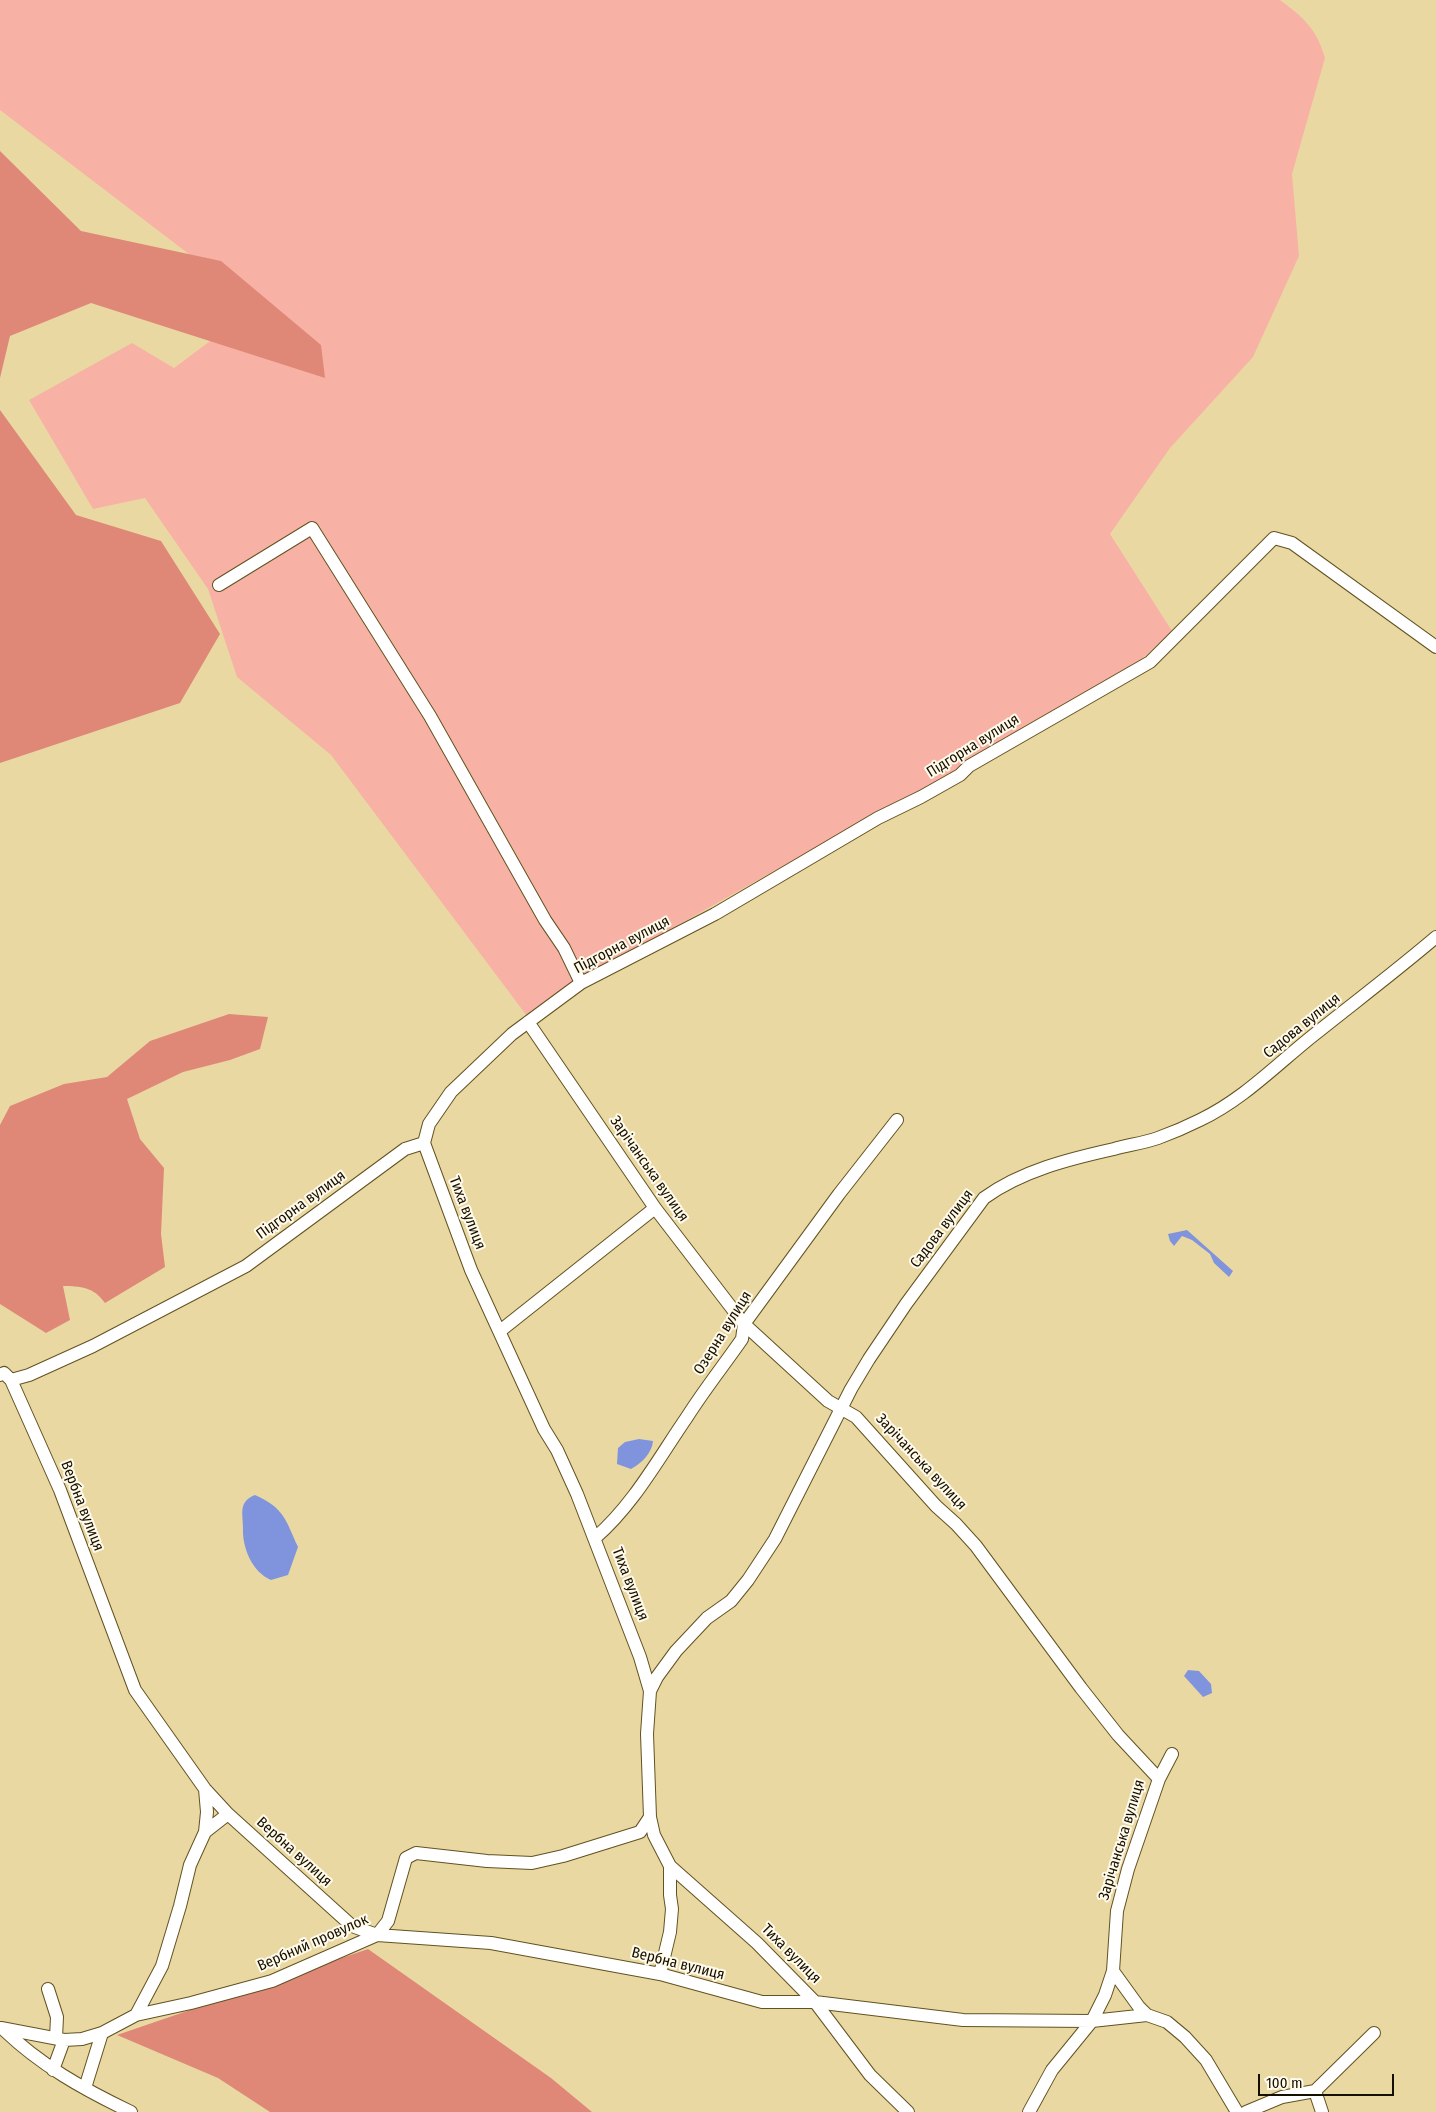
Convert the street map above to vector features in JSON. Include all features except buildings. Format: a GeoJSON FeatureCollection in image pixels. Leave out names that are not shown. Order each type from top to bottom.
{"type":"FeatureCollection","features":[{"type":"Feature","properties":{"kind":"street"},"geometry":{"type":"LineString","coordinates":[[219,585],[312,528],[430,716],[545,920],[564,948],[581,983]]}},
{"type":"Feature","properties":{"kind":"street","name":"Підгорна вулиця"},"geometry":{"type":"LineString","coordinates":[[5,1377],[29,1375],[93,1346],[246,1266],[405,1149],[424,1143],[429,1124],[451,1092],[496,1047],[581,983],[715,914],[870,823],[960,775],[969,766],[1150,662],[1274,538],[1292,543],[1436,647]]}},
{"type":"Feature","properties":{"kind":"street","name":"Садова вулиця"},"geometry":{"type":"LineString","coordinates":[[650,1692],[664,1667],[692,1633],[707,1618],[731,1601],[748,1580],[775,1539],[851,1389],[888,1331],[984,1198],[998,1188],[1041,1169],[1072,1159],[1157,1138],[1202,1120],[1234,1101],[1259,1082],[1314,1034],[1336,1019],[1436,937]]}},
{"type":"Feature","properties":{"kind":"street","name":"Зарічанська вулиця"},"geometry":{"type":"LineString","coordinates":[[528,1022],[655,1208],[744,1324],[828,1400],[856,1417],[930,1499],[976,1546],[1086,1695],[1118,1735],[1159,1779],[1128,1869],[1117,1911],[1113,1971],[1105,1995],[1092,2021],[1052,2070],[1028,2112]]}},
{"type":"Feature","properties":{"kind":"street","name":"Озерна вулиця"},"geometry":{"type":"LineString","coordinates":[[594,1538],[612,1522],[640,1488],[688,1415],[742,1339],[744,1324],[896,1120]]}},
{"type":"Feature","properties":{"kind":"street","name":"Тиха вулиця"},"geometry":{"type":"LineString","coordinates":[[424,1143],[471,1270],[544,1429],[557,1450],[594,1538],[640,1657],[650,1692],[647,1734],[650,1816],[654,1835],[670,1866],[757,1943],[815,2002],[870,2075],[908,2112]]}},
{"type":"Feature","properties":{"kind":"street"},"geometry":{"type":"LineString","coordinates":[[500,1331],[655,1208]]}},
{"type":"Feature","properties":{"kind":"street","name":"Вербна вулиця"},"geometry":{"type":"LineString","coordinates":[[5,1377],[60,1490],[135,1690],[205,1789],[228,1814],[352,1926],[377,1935],[491,1943],[660,1974],[762,2002],[815,2002]]}},
{"type":"Feature","properties":{"kind":"street"},"geometry":{"type":"LineString","coordinates":[[640,1657],[646,1663],[664,1667]]}},
{"type":"Feature","properties":{"kind":"street"},"geometry":{"type":"LineString","coordinates":[[1159,1779],[1172,1754]]}},
{"type":"Feature","properties":{"kind":"street"},"geometry":{"type":"LineString","coordinates":[[136,2014],[162,1966],[190,1865],[205,1832],[207,1812],[205,1789]]}},
{"type":"Feature","properties":{"kind":"street"},"geometry":{"type":"LineString","coordinates":[[205,1832],[228,1814]]}},
{"type":"Feature","properties":{"kind":"street","name":"Вербний провулок"},"geometry":{"type":"LineString","coordinates":[[1,2028],[60,2039],[82,2039],[102,2033],[136,2014],[191,2003],[272,1981],[377,1935],[388,1921],[399,1878],[406,1858],[409,1855],[416,1853],[477,1860],[532,1863],[563,1856],[640,1832],[650,1816]]}},
{"type":"Feature","properties":{"kind":"street"},"geometry":{"type":"LineString","coordinates":[[660,1974],[670,1932],[672,1909],[670,1866]]}},
{"type":"Feature","properties":{"kind":"street"},"geometry":{"type":"LineString","coordinates":[[1113,1971],[1147,2015],[1166,2022],[1185,2037],[1201,2054],[1237,2112]]}},
{"type":"Feature","properties":{"kind":"street"},"geometry":{"type":"LineString","coordinates":[[48,1989],[60,2039],[53,2070]]}},
{"type":"Feature","properties":{"kind":"street","name":"Тиха вулиця"},"geometry":{"type":"LineString","coordinates":[[815,2002],[963,2020],[1092,2021],[1147,2015]]}},
{"type":"Feature","properties":{"kind":"street"},"geometry":{"type":"LineString","coordinates":[[1,2028],[25,2051],[53,2070],[131,2112]]}},
{"type":"Feature","properties":{"kind":"street"},"geometry":{"type":"LineString","coordinates":[[85,2088],[102,2033]]}},
{"type":"Feature","properties":{"kind":"street"},"geometry":{"type":"LineString","coordinates":[[1246,2112],[1282,2097],[1315,2091],[1374,2033]]}},
{"type":"Feature","properties":{"kind":"street"},"geometry":{"type":"LineString","coordinates":[[1315,2091],[1322,2112]]}},
{"type":"Feature","properties":{"kind":"shaded area"},"geometry":{"type":"Polygon","coordinates":[[[0,0],[1280,0],[1314,32],[1325,58],[1292,174],[1299,256],[1253,357],[1170,448],[1110,534],[1172,631],[1134,666],[1027,732],[662,934],[527,1016],[331,755],[237,677],[208,589],[145,498],[93,509],[29,400],[132,343],[174,368],[257,306],[0,110],[0,0]]]}},
{"type":"Feature","properties":{"kind":"shaded area"},"geometry":{"type":"Polygon","coordinates":[[[0,151],[81,231],[221,261],[321,345],[325,378],[91,303],[10,336],[0,378],[0,151]]]}},
{"type":"Feature","properties":{"kind":"shaded area"},"geometry":{"type":"Polygon","coordinates":[[[0,410],[76,515],[161,541],[220,634],[180,703],[0,763],[0,410]]]}},
{"type":"Feature","properties":{"kind":"shaded area"},"geometry":{"type":"Polygon","coordinates":[[[229,1014],[268,1017],[260,1049],[230,1060],[183,1072],[127,1099],[140,1139],[164,1168],[161,1234],[165,1267],[105,1303],[86,1288],[63,1286],[70,1320],[46,1333],[0,1304],[0,1125],[10,1106],[64,1084],[107,1077],[150,1041],[229,1014]]]}},
{"type":"Feature","properties":{"kind":"shaded area"},"geometry":{"type":"Polygon","coordinates":[[[368,1949],[551,2078],[592,2112],[270,2112],[218,2078],[117,2035],[368,1949]]]}},
{"type":"Feature","properties":{"kind":"water"},"geometry":{"type":"Polygon","coordinates":[[[1187,1230],[1233,1271],[1229,1277],[1214,1263],[1210,1254],[1192,1240],[1182,1236],[1174,1246],[1168,1234],[1187,1230]]]}},
{"type":"Feature","properties":{"kind":"water"},"geometry":{"type":"Polygon","coordinates":[[[639,1439],[653,1441],[651,1450],[646,1457],[631,1469],[617,1464],[618,1448],[625,1442],[639,1439]]]}},
{"type":"Feature","properties":{"kind":"water"},"geometry":{"type":"Polygon","coordinates":[[[255,1495],[273,1505],[283,1516],[298,1547],[288,1575],[271,1580],[264,1576],[258,1571],[246,1551],[242,1513],[246,1501],[255,1495]]]}},
{"type":"Feature","properties":{"kind":"water"},"geometry":{"type":"Polygon","coordinates":[[[1188,1670],[1199,1671],[1211,1684],[1212,1693],[1203,1697],[1184,1676],[1188,1670]]]}}]}
